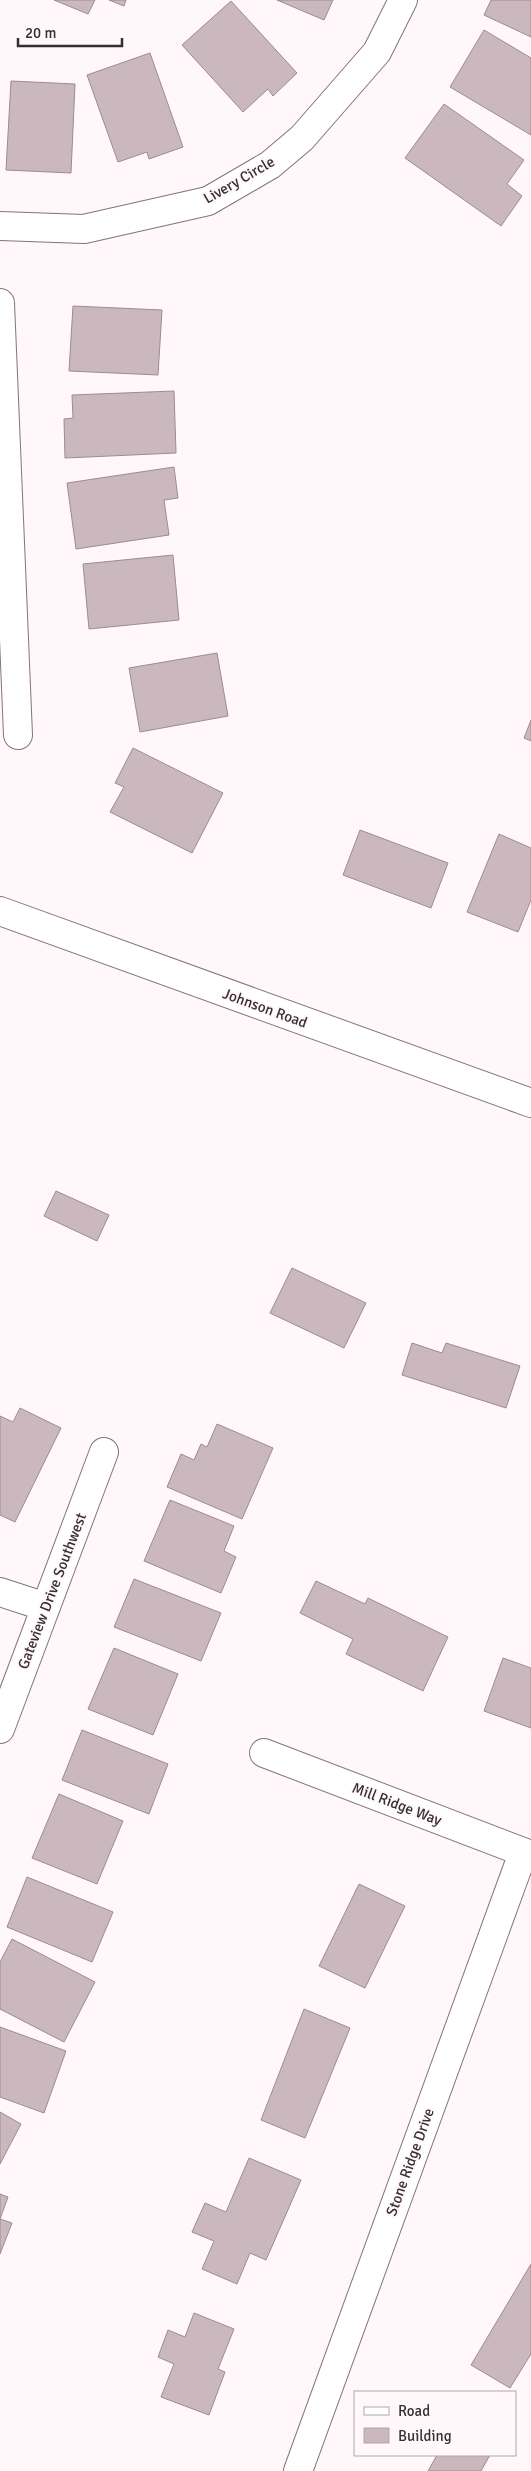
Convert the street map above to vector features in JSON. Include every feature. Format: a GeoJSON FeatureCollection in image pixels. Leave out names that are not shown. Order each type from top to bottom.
{"type":"FeatureCollection","features":[{"type":"Feature","properties":{"kind":"street","name":"Livery Circle"},"geometry":{"type":"LineString","coordinates":[[0,226],[84,230],[208,201],[270,166],[302,138],[377,52],[403,0]]}},
{"type":"Feature","properties":{"kind":"street"},"geometry":{"type":"LineString","coordinates":[[0,304],[18,734]]}},
{"type":"Feature","properties":{"kind":"street","name":"Johnson Road"},"geometry":{"type":"LineString","coordinates":[[0,912],[531,1103]]}},
{"type":"Feature","properties":{"kind":"street","name":"Gateview Drive Southwest"},"geometry":{"type":"LineString","coordinates":[[0,1729],[104,1452]]}},
{"type":"Feature","properties":{"kind":"street"},"geometry":{"type":"LineString","coordinates":[[0,1592],[46,1607]]}},
{"type":"Feature","properties":{"kind":"street","name":"Mill Ridge Way"},"geometry":{"type":"LineString","coordinates":[[264,1752],[527,1854]]}},
{"type":"Feature","properties":{"kind":"street","name":"Stone Ridge Drive"},"geometry":{"type":"LineString","coordinates":[[298,2471],[527,1854]]}},
{"type":"Feature","properties":{"kind":"building"},"geometry":{"type":"Polygon","coordinates":[[[54,0],[95,0],[88,14],[54,0]]]}},
{"type":"Feature","properties":{"kind":"building"},"geometry":{"type":"Polygon","coordinates":[[[109,0],[126,0],[124,6],[109,0]]]}},
{"type":"Feature","properties":{"kind":"building"},"geometry":{"type":"Polygon","coordinates":[[[277,0],[333,0],[324,20],[277,0]]]}},
{"type":"Feature","properties":{"kind":"building"},"geometry":{"type":"Polygon","coordinates":[[[491,0],[531,0],[531,37],[484,15],[491,0]]]}},
{"type":"Feature","properties":{"kind":"building"},"geometry":{"type":"Polygon","coordinates":[[[231,1],[297,73],[273,96],[268,89],[243,112],[182,45],[231,1]]]}},
{"type":"Feature","properties":{"kind":"building"},"geometry":{"type":"Polygon","coordinates":[[[484,30],[531,58],[531,135],[450,87],[484,30]]]}},
{"type":"Feature","properties":{"kind":"building"},"geometry":{"type":"Polygon","coordinates":[[[150,53],[183,147],[149,159],[147,152],[118,162],[87,75],[150,53]]]}},
{"type":"Feature","properties":{"kind":"building"},"geometry":{"type":"Polygon","coordinates":[[[11,81],[75,84],[71,173],[6,170],[11,81]]]}},
{"type":"Feature","properties":{"kind":"building"},"geometry":{"type":"Polygon","coordinates":[[[444,104],[524,160],[507,184],[522,196],[501,226],[405,158],[444,104]]]}},
{"type":"Feature","properties":{"kind":"building"},"geometry":{"type":"Polygon","coordinates":[[[73,306],[162,310],[158,375],[69,371],[73,306]]]}},
{"type":"Feature","properties":{"kind":"building"},"geometry":{"type":"Polygon","coordinates":[[[174,391],[176,453],[65,458],[64,419],[73,418],[72,395],[174,391]]]}},
{"type":"Feature","properties":{"kind":"building"},"geometry":{"type":"Polygon","coordinates":[[[174,467],[178,498],[164,500],[169,535],[76,549],[67,483],[174,467]]]}},
{"type":"Feature","properties":{"kind":"building"},"geometry":{"type":"Polygon","coordinates":[[[173,555],[179,620],[89,629],[83,564],[173,555]]]}},
{"type":"Feature","properties":{"kind":"building"},"geometry":{"type":"Polygon","coordinates":[[[217,653],[228,716],[140,732],[129,668],[217,653]]]}},
{"type":"Feature","properties":{"kind":"building"},"geometry":{"type":"Polygon","coordinates":[[[531,720],[531,741],[524,738],[531,720]]]}},
{"type":"Feature","properties":{"kind":"building"},"geometry":{"type":"Polygon","coordinates":[[[133,748],[223,793],[192,853],[110,812],[124,787],[115,783],[133,748]]]}},
{"type":"Feature","properties":{"kind":"building"},"geometry":{"type":"Polygon","coordinates":[[[360,830],[448,863],[431,908],[343,875],[360,830]]]}},
{"type":"Feature","properties":{"kind":"building"},"geometry":{"type":"Polygon","coordinates":[[[499,834],[531,848],[531,900],[518,932],[467,912],[499,834]]]}},
{"type":"Feature","properties":{"kind":"building"},"geometry":{"type":"Polygon","coordinates":[[[56,1191],[109,1215],[97,1241],[44,1216],[56,1191]]]}},
{"type":"Feature","properties":{"kind":"building"},"geometry":{"type":"Polygon","coordinates":[[[292,1268],[366,1303],[344,1348],[270,1313],[292,1268]]]}},
{"type":"Feature","properties":{"kind":"building"},"geometry":{"type":"Polygon","coordinates":[[[412,1343],[442,1353],[446,1343],[520,1366],[506,1408],[402,1375],[412,1343]]]}},
{"type":"Feature","properties":{"kind":"building"},"geometry":{"type":"Polygon","coordinates":[[[20,1408],[61,1428],[15,1522],[0,1515],[0,1416],[13,1422],[20,1408]]]}},
{"type":"Feature","properties":{"kind":"building"},"geometry":{"type":"Polygon","coordinates":[[[217,1424],[273,1448],[242,1519],[167,1487],[181,1454],[194,1460],[201,1444],[207,1447],[217,1424]]]}},
{"type":"Feature","properties":{"kind":"building"},"geometry":{"type":"Polygon","coordinates":[[[170,1500],[234,1526],[224,1551],[236,1557],[221,1593],[144,1561],[170,1500]]]}},
{"type":"Feature","properties":{"kind":"building"},"geometry":{"type":"Polygon","coordinates":[[[134,1579],[221,1613],[201,1661],[114,1627],[134,1579]]]}},
{"type":"Feature","properties":{"kind":"building"},"geometry":{"type":"Polygon","coordinates":[[[316,1581],[365,1604],[368,1598],[448,1637],[423,1691],[346,1654],[353,1639],[300,1613],[316,1581]]]}},
{"type":"Feature","properties":{"kind":"building"},"geometry":{"type":"Polygon","coordinates":[[[114,1648],[178,1674],[153,1735],[88,1709],[114,1648]]]}},
{"type":"Feature","properties":{"kind":"building"},"geometry":{"type":"Polygon","coordinates":[[[503,1658],[531,1668],[531,1728],[484,1711],[503,1658]]]}},
{"type":"Feature","properties":{"kind":"building"},"geometry":{"type":"Polygon","coordinates":[[[82,1730],[168,1764],[149,1814],[62,1780],[82,1730]]]}},
{"type":"Feature","properties":{"kind":"building"},"geometry":{"type":"Polygon","coordinates":[[[59,1794],[123,1821],[97,1884],[32,1858],[59,1794]]]}},
{"type":"Feature","properties":{"kind":"building"},"geometry":{"type":"Polygon","coordinates":[[[27,1877],[113,1912],[92,1962],[7,1927],[27,1877]]]}},
{"type":"Feature","properties":{"kind":"building"},"geometry":{"type":"Polygon","coordinates":[[[359,1884],[405,1906],[365,1988],[319,1966],[359,1884]]]}},
{"type":"Feature","properties":{"kind":"building"},"geometry":{"type":"Polygon","coordinates":[[[12,1939],[95,1982],[64,2042],[0,2009],[0,1962],[12,1939]]]}},
{"type":"Feature","properties":{"kind":"building"},"geometry":{"type":"Polygon","coordinates":[[[304,2009],[350,2028],[305,2138],[261,2120],[304,2009]]]}},
{"type":"Feature","properties":{"kind":"building"},"geometry":{"type":"Polygon","coordinates":[[[0,2027],[66,2051],[44,2113],[0,2097],[0,2027]]]}},
{"type":"Feature","properties":{"kind":"building"},"geometry":{"type":"Polygon","coordinates":[[[0,2112],[21,2124],[0,2164],[0,2112]]]}},
{"type":"Feature","properties":{"kind":"building"},"geometry":{"type":"Polygon","coordinates":[[[249,2158],[301,2180],[266,2260],[250,2253],[237,2284],[202,2269],[214,2241],[192,2232],[205,2203],[226,2212],[249,2158]]]}},
{"type":"Feature","properties":{"kind":"building"},"geometry":{"type":"Polygon","coordinates":[[[0,2194],[8,2197],[0,2219],[0,2194]]]}},
{"type":"Feature","properties":{"kind":"building"},"geometry":{"type":"Polygon","coordinates":[[[0,2219],[12,2223],[0,2254],[0,2219]]]}},
{"type":"Feature","properties":{"kind":"building"},"geometry":{"type":"Polygon","coordinates":[[[531,2264],[531,2354],[510,2388],[471,2365],[531,2264]]]}},
{"type":"Feature","properties":{"kind":"building"},"geometry":{"type":"Polygon","coordinates":[[[194,2313],[234,2329],[218,2369],[225,2372],[209,2415],[161,2397],[174,2364],[158,2357],[168,2330],[185,2337],[194,2313]]]}},
{"type":"Feature","properties":{"kind":"building"},"geometry":{"type":"Polygon","coordinates":[[[436,2456],[489,2456],[481,2471],[428,2471],[436,2456]]]}}]}
